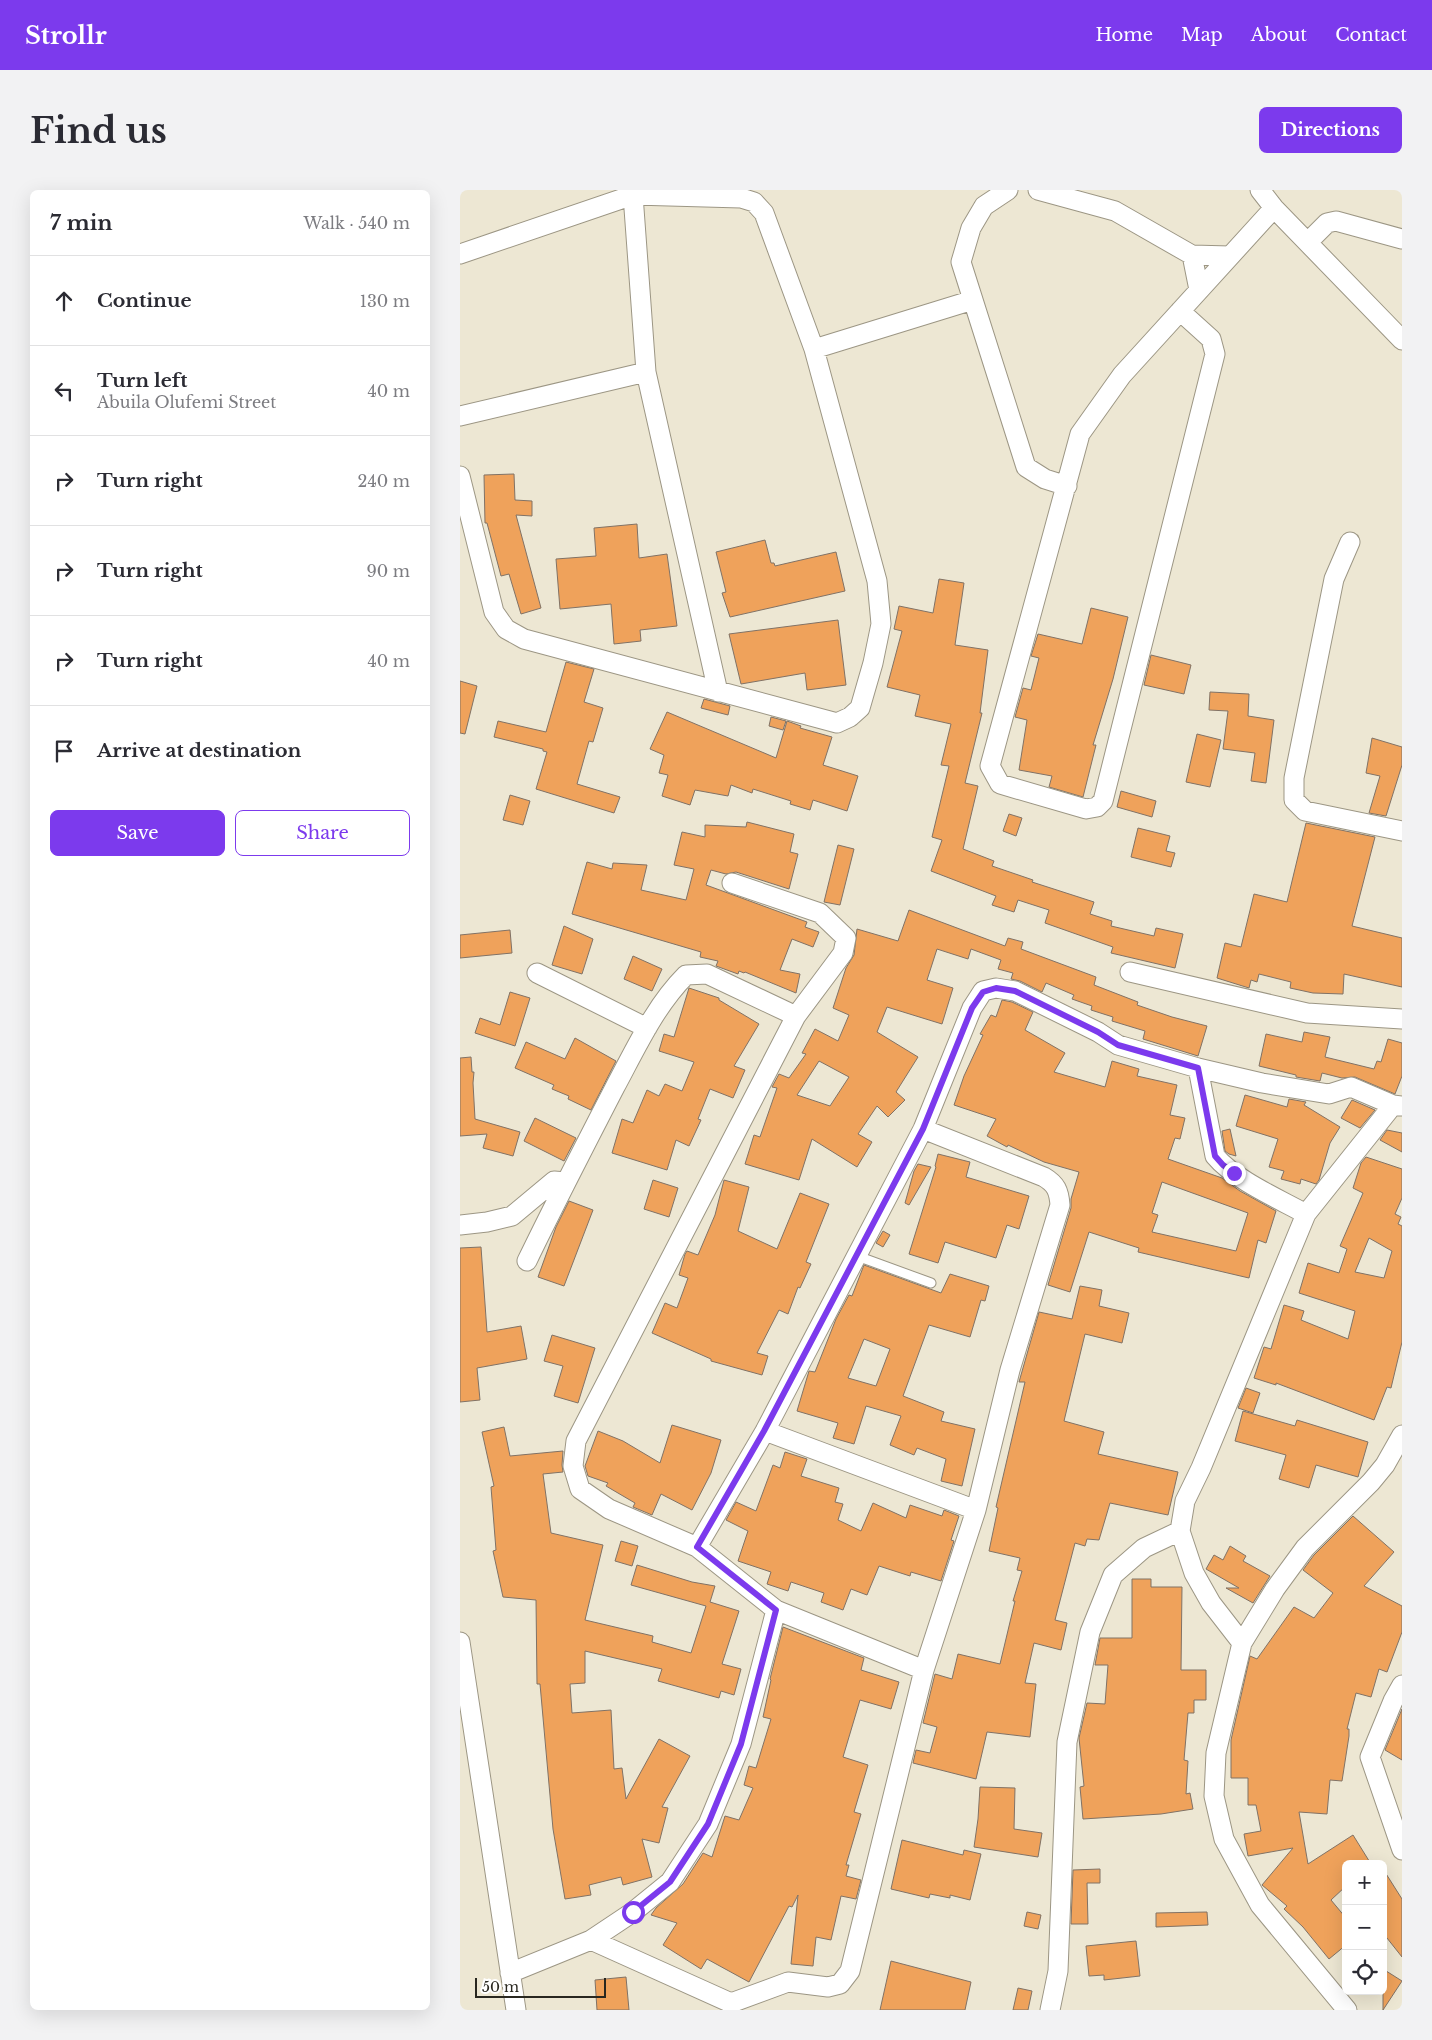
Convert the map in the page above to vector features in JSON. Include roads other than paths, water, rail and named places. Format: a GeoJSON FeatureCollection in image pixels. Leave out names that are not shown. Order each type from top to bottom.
{"type":"FeatureCollection","features":[{"type":"Feature","properties":{"kind":"street"},"geometry":{"type":"LineString","coordinates":[[1008,190],[984,206],[971,228],[961,262],[1026,467],[1045,479],[1067,486]]}},
{"type":"Feature","properties":{"kind":"street"},"geometry":{"type":"LineString","coordinates":[[1038,190],[1115,210],[1192,254],[1230,256]]}},
{"type":"Feature","properties":{"kind":"street"},"geometry":{"type":"LineString","coordinates":[[1260,190],[1274,208],[1395,327],[1402,340]]}},
{"type":"Feature","properties":{"kind":"street"},"geometry":{"type":"LineString","coordinates":[[460,254],[633,195],[741,198],[754,202],[764,213],[814,349],[877,581],[881,624],[873,663],[860,708],[850,717],[837,723],[524,639],[506,629],[494,612],[460,476]]}},
{"type":"Feature","properties":{"kind":"street"},"geometry":{"type":"LineString","coordinates":[[633,195],[646,372],[718,692]]}},
{"type":"Feature","properties":{"kind":"street"},"geometry":{"type":"LineString","coordinates":[[1180,311],[1211,339],[1215,354],[1102,801],[1096,807],[1086,809],[1000,784],[990,766],[1080,434],[1122,376],[1180,311],[1199,290],[1274,208]]}},
{"type":"Feature","properties":{"kind":"street"},"geometry":{"type":"LineString","coordinates":[[1308,242],[1327,223],[1336,221],[1402,239]]}},
{"type":"Feature","properties":{"kind":"street"},"geometry":{"type":"LineString","coordinates":[[1192,254],[1199,290]]}},
{"type":"Feature","properties":{"kind":"street"},"geometry":{"type":"LineString","coordinates":[[814,349],[973,300]]}},
{"type":"Feature","properties":{"kind":"street"},"geometry":{"type":"LineString","coordinates":[[460,416],[646,372]]}},
{"type":"Feature","properties":{"kind":"street"},"geometry":{"type":"LineString","coordinates":[[1350,542],[1334,579],[1294,778],[1294,800],[1306,811],[1402,830]]}},
{"type":"Feature","properties":{"kind":"street"},"geometry":{"type":"LineString","coordinates":[[732,883],[820,912],[846,938],[843,952],[796,1016],[576,1441],[573,1466],[580,1489],[609,1509],[697,1547],[776,1610],[924,1670]]}},
{"type":"Feature","properties":{"kind":"street"},"geometry":{"type":"LineString","coordinates":[[1130,972],[1307,1013],[1402,1019]]}},
{"type":"Feature","properties":{"kind":"street"},"geometry":{"type":"LineString","coordinates":[[537,973],[647,1028]]}},
{"type":"Feature","properties":{"kind":"street"},"geometry":{"type":"LineString","coordinates":[[527,1261],[647,1028],[672,989],[686,975],[707,974],[796,1016]]}},
{"type":"Feature","properties":{"kind":"street"},"geometry":{"type":"LineString","coordinates":[[697,1547],[764,1431],[923,1129],[972,1008],[983,992],[996,988],[1015,991],[1098,1032],[1118,1045],[1198,1068],[1262,1083],[1329,1094],[1351,1087],[1397,1106],[1306,1214],[1185,1501],[1180,1532],[1194,1573],[1207,1596],[1242,1643]]}},
{"type":"Feature","properties":{"kind":"street"},"geometry":{"type":"LineString","coordinates":[[1198,1068],[1215,1156],[1234,1173],[1306,1214]]}},
{"type":"Feature","properties":{"kind":"street"},"geometry":{"type":"LineString","coordinates":[[591,1940],[731,2007],[788,1982],[828,1987],[840,1984],[850,1971],[924,1670],[976,1510],[1010,1370],[1060,1204],[1059,1192],[1053,1183],[1044,1177],[923,1129]]}},
{"type":"Feature","properties":{"kind":"street"},"geometry":{"type":"LineString","coordinates":[[460,1225],[487,1222],[512,1216],[554,1181],[566,1182]]}},
{"type":"Feature","properties":{"kind":"street"},"geometry":{"type":"LineString","coordinates":[[764,1431],[976,1510]]}},
{"type":"Feature","properties":{"kind":"street"},"geometry":{"type":"LineString","coordinates":[[1348,2010],[1260,1905],[1224,1839],[1214,1796],[1216,1753],[1242,1643],[1275,1589],[1305,1548],[1371,1482],[1385,1465],[1402,1435]]}},
{"type":"Feature","properties":{"kind":"street"},"geometry":{"type":"LineString","coordinates":[[1050,2010],[1058,1971],[1067,1742],[1090,1632],[1113,1575],[1144,1548],[1180,1532]]}},
{"type":"Feature","properties":{"kind":"street"},"geometry":{"type":"LineString","coordinates":[[510,1973],[591,1940],[633,1912],[670,1882],[708,1824],[741,1744],[776,1610]]}},
{"type":"Feature","properties":{"kind":"street"},"geometry":{"type":"LineString","coordinates":[[460,1642],[462,1671],[516,2010]]}},
{"type":"Feature","properties":{"kind":"street"},"geometry":{"type":"LineString","coordinates":[[1402,1685],[1393,1701],[1370,1757],[1402,1850]]}},
{"type":"Feature","properties":{"kind":"lane"},"geometry":{"type":"LineString","coordinates":[[856,1256],[931,1283]]}}]}
